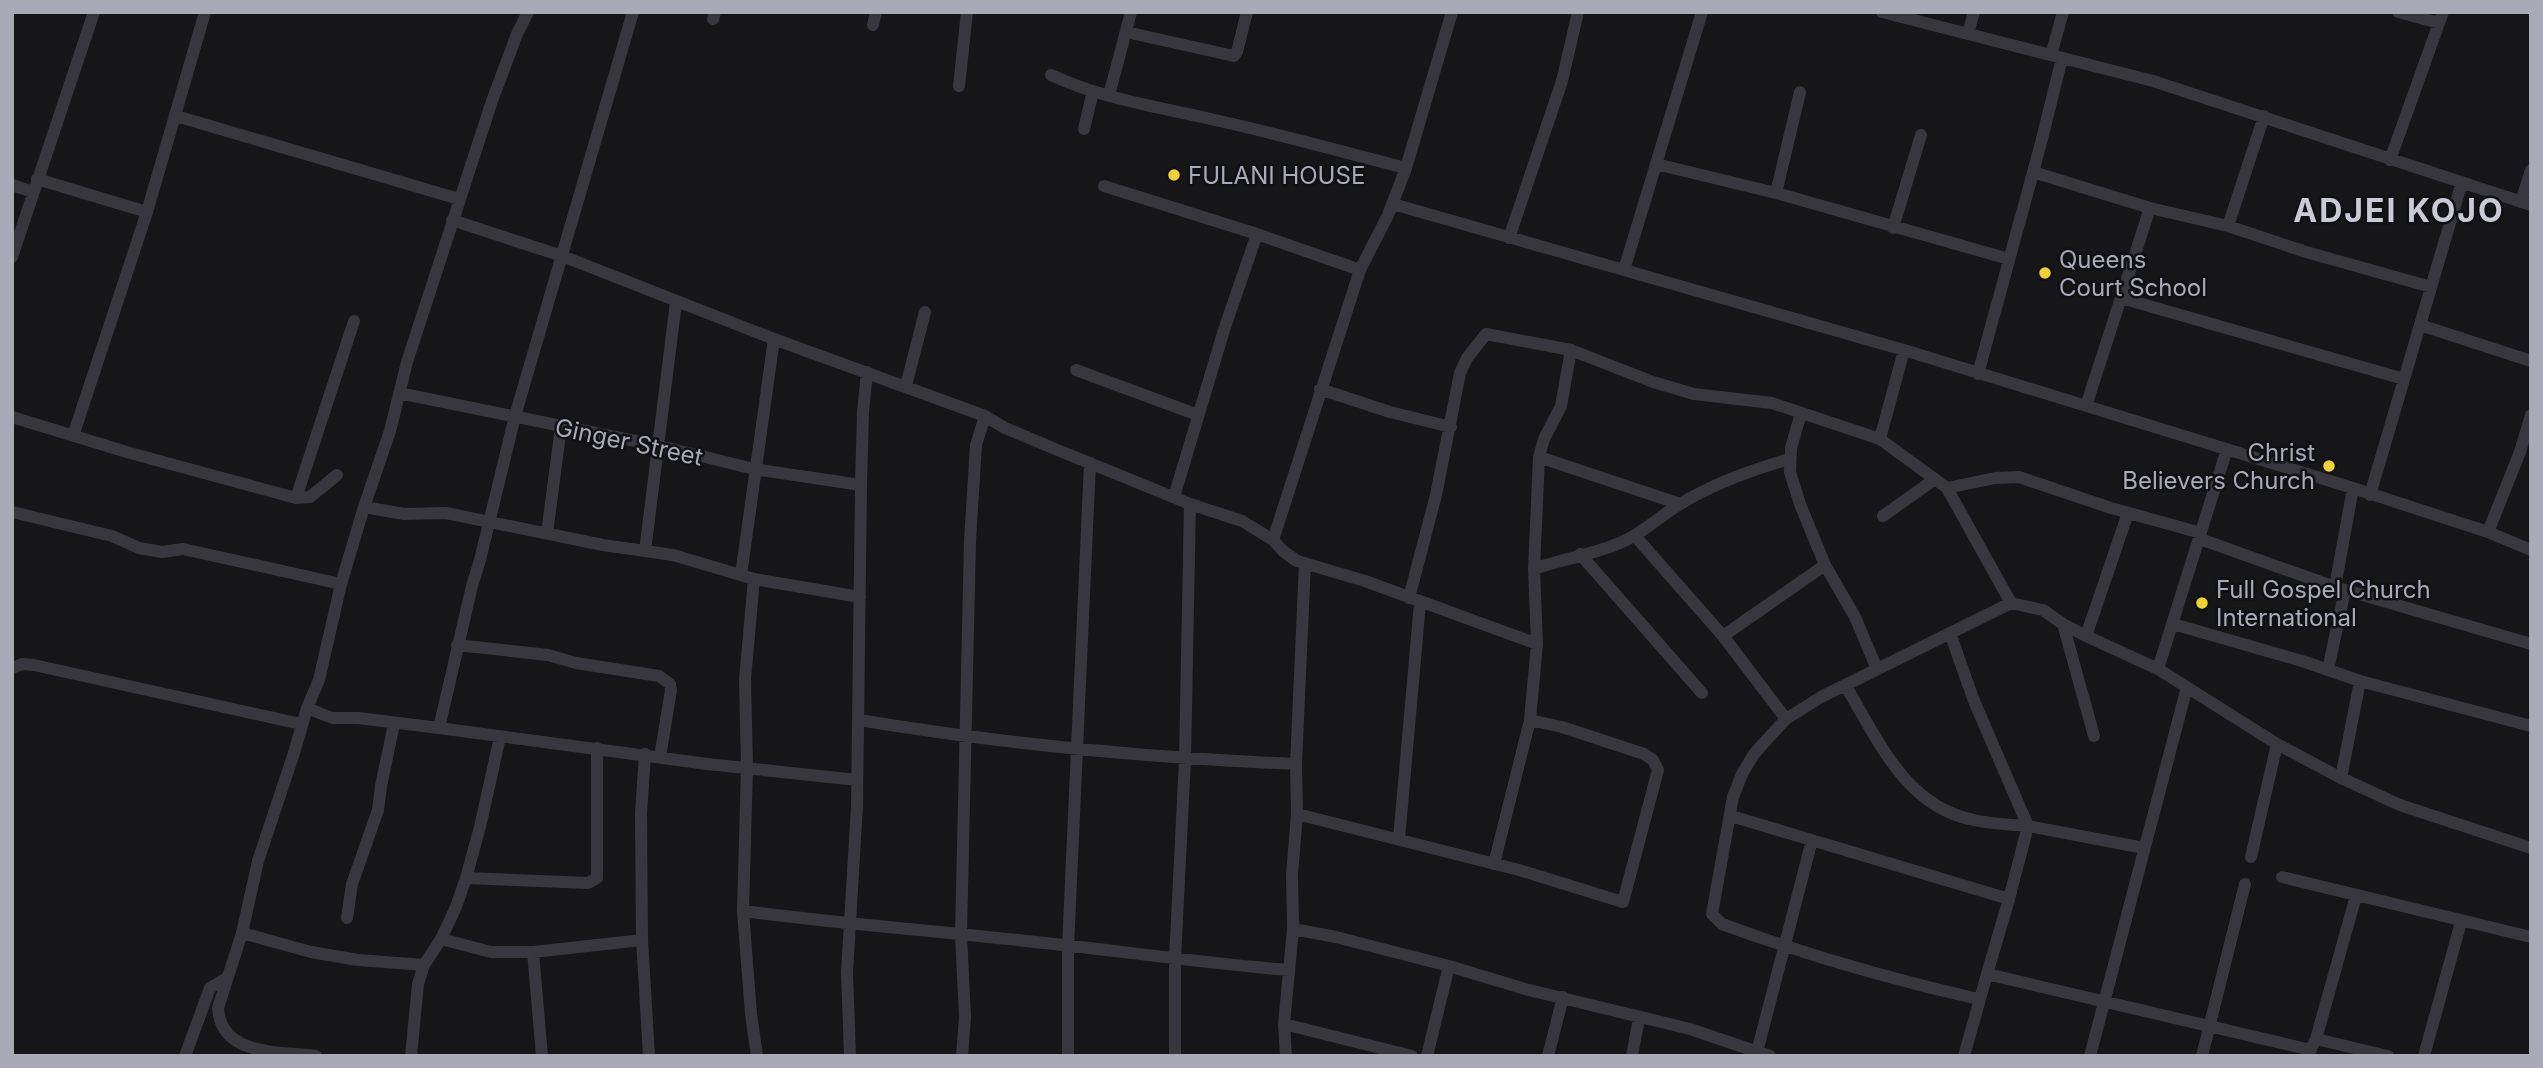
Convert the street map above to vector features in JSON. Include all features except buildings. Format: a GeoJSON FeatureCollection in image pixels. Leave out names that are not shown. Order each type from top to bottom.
{"type":"FeatureCollection","features":[{"type":"Feature","properties":{"kind":"street"},"geometry":{"type":"LineString","coordinates":[[12,257],[94,12]]}},
{"type":"Feature","properties":{"kind":"street"},"geometry":{"type":"LineString","coordinates":[[73,436],[147,212],[205,12]]}},
{"type":"Feature","properties":{"kind":"street"},"geometry":{"type":"LineString","coordinates":[[316,1056],[246,1047],[225,1033],[219,1021],[218,1008],[242,933],[258,861],[307,708],[319,680],[341,583],[390,431],[407,362],[492,101],[528,12]]}},
{"type":"Feature","properties":{"kind":"street"},"geometry":{"type":"LineString","coordinates":[[439,728],[471,586],[480,561],[515,416],[633,12]]}},
{"type":"Feature","properties":{"kind":"street"},"geometry":{"type":"LineString","coordinates":[[959,86],[967,12]]}},
{"type":"Feature","properties":{"kind":"street"},"geometry":{"type":"LineString","coordinates":[[1109,95],[1131,12]]}},
{"type":"Feature","properties":{"kind":"street"},"geometry":{"type":"LineString","coordinates":[[1126,32],[1234,55],[1247,12]]}},
{"type":"Feature","properties":{"kind":"street"},"geometry":{"type":"LineString","coordinates":[[1509,238],[1562,81],[1578,12]]}},
{"type":"Feature","properties":{"kind":"street"},"geometry":{"type":"LineString","coordinates":[[1624,270],[1702,12]]}},
{"type":"Feature","properties":{"kind":"street"},"geometry":{"type":"LineString","coordinates":[[1882,12],[2153,81],[2526,203],[2531,170]]}},
{"type":"Feature","properties":{"kind":"street"},"geometry":{"type":"LineString","coordinates":[[1968,34],[1975,12]]}},
{"type":"Feature","properties":{"kind":"street"},"geometry":{"type":"LineString","coordinates":[[1978,374],[2033,172],[2063,12]]}},
{"type":"Feature","properties":{"kind":"street"},"geometry":{"type":"LineString","coordinates":[[2390,160],[2441,18],[2398,12]]}},
{"type":"Feature","properties":{"kind":"street"},"geometry":{"type":"LineString","coordinates":[[1273,540],[1360,270],[1393,204],[1406,168],[1448,13]]}},
{"type":"Feature","properties":{"kind":"street"},"geometry":{"type":"LineString","coordinates":[[1051,75],[1093,91],[1288,136],[1406,168]]}},
{"type":"Feature","properties":{"kind":"street"},"geometry":{"type":"LineString","coordinates":[[1084,129],[1093,91]]}},
{"type":"Feature","properties":{"kind":"street"},"geometry":{"type":"LineString","coordinates":[[1776,193],[1800,92]]}},
{"type":"Feature","properties":{"kind":"street"},"geometry":{"type":"LineString","coordinates":[[176,116],[459,199]]}},
{"type":"Feature","properties":{"kind":"street"},"geometry":{"type":"LineString","coordinates":[[2228,226],[2264,116]]}},
{"type":"Feature","properties":{"kind":"street"},"geometry":{"type":"LineString","coordinates":[[1893,228],[1921,135]]}},
{"type":"Feature","properties":{"kind":"street"},"geometry":{"type":"LineString","coordinates":[[1656,164],[1776,193],[2009,259]]}},
{"type":"Feature","properties":{"kind":"street"},"geometry":{"type":"LineString","coordinates":[[2033,172],[2150,208],[2228,226],[2306,252],[2431,287]]}},
{"type":"Feature","properties":{"kind":"street"},"geometry":{"type":"LineString","coordinates":[[2370,495],[2462,182]]}},
{"type":"Feature","properties":{"kind":"street"},"geometry":{"type":"LineString","coordinates":[[12,185],[35,186],[147,212]]}},
{"type":"Feature","properties":{"kind":"street"},"geometry":{"type":"LineString","coordinates":[[1104,186],[1360,270]]}},
{"type":"Feature","properties":{"kind":"street"},"geometry":{"type":"LineString","coordinates":[[1393,204],[1904,350],[2353,488],[2488,532],[2531,550]]}},
{"type":"Feature","properties":{"kind":"street"},"geometry":{"type":"LineString","coordinates":[[2086,406],[2150,208]]}},
{"type":"Feature","properties":{"kind":"street"},"geometry":{"type":"LineString","coordinates":[[452,220],[562,256],[676,302],[985,416],[1016,432],[1190,504],[1242,521],[1273,540],[1290,557],[1365,581],[1537,644]]}},
{"type":"Feature","properties":{"kind":"street"},"geometry":{"type":"LineString","coordinates":[[1174,497],[1257,234]]}},
{"type":"Feature","properties":{"kind":"street"},"geometry":{"type":"LineString","coordinates":[[2121,298],[2404,379]]}},
{"type":"Feature","properties":{"kind":"street"},"geometry":{"type":"LineString","coordinates":[[645,551],[676,302]]}},
{"type":"Feature","properties":{"kind":"street"},"geometry":{"type":"LineString","coordinates":[[906,386],[925,312]]}},
{"type":"Feature","properties":{"kind":"street"},"geometry":{"type":"LineString","coordinates":[[296,498],[354,321]]}},
{"type":"Feature","properties":{"kind":"street"},"geometry":{"type":"LineString","coordinates":[[2420,325],[2531,361]]}},
{"type":"Feature","properties":{"kind":"street"},"geometry":{"type":"LineString","coordinates":[[1399,839],[1415,600],[1462,367],[1486,334],[1571,350],[1653,382],[1694,394],[1772,403],[1880,439],[1948,488],[2011,603]]}},
{"type":"Feature","properties":{"kind":"street"},"geometry":{"type":"LineString","coordinates":[[757,1056],[743,911],[747,767],[745,679],[754,469],[774,339]]}},
{"type":"Feature","properties":{"kind":"street"},"geometry":{"type":"LineString","coordinates":[[1494,864],[1530,720],[1537,644],[1534,569],[1539,457],[1544,439],[1561,406],[1571,350]]}},
{"type":"Feature","properties":{"kind":"street"},"geometry":{"type":"LineString","coordinates":[[1880,439],[1904,350]]}},
{"type":"Feature","properties":{"kind":"street"},"geometry":{"type":"LineString","coordinates":[[1076,370],[1198,415]]}},
{"type":"Feature","properties":{"kind":"street"},"geometry":{"type":"LineString","coordinates":[[850,1056],[849,925],[859,720],[861,485],[867,372]]}},
{"type":"Feature","properties":{"kind":"street"},"geometry":{"type":"LineString","coordinates":[[1320,389],[1390,412],[1451,427]]}},
{"type":"Feature","properties":{"kind":"street","name":"Ginger Street"},"geometry":{"type":"LineString","coordinates":[[399,393],[660,446],[754,469],[861,485]]}},
{"type":"Feature","properties":{"kind":"street"},"geometry":{"type":"LineString","coordinates":[[1801,413],[1789,459],[1790,472],[1800,505],[1825,565],[1859,625],[1877,669]]}},
{"type":"Feature","properties":{"kind":"street"},"geometry":{"type":"LineString","coordinates":[[2488,532],[2520,452],[2531,415]]}},
{"type":"Feature","properties":{"kind":"street"},"geometry":{"type":"LineString","coordinates":[[962,1056],[965,1017],[961,935],[973,479],[976,445],[985,416]]}},
{"type":"Feature","properties":{"kind":"street"},"geometry":{"type":"LineString","coordinates":[[12,417],[296,498],[310,497],[338,475]]}},
{"type":"Feature","properties":{"kind":"street"},"geometry":{"type":"LineString","coordinates":[[547,533],[561,427]]}},
{"type":"Feature","properties":{"kind":"street"},"geometry":{"type":"LineString","coordinates":[[2158,668],[2228,449]]}},
{"type":"Feature","properties":{"kind":"street"},"geometry":{"type":"LineString","coordinates":[[1539,457],[1680,504]]}},
{"type":"Feature","properties":{"kind":"street"},"geometry":{"type":"LineString","coordinates":[[1534,569],[1602,550],[1635,536],[1680,504],[1750,470],[1789,459]]}},
{"type":"Feature","properties":{"kind":"street"},"geometry":{"type":"LineString","coordinates":[[1068,1056],[1068,947],[1090,463]]}},
{"type":"Feature","properties":{"kind":"street"},"geometry":{"type":"LineString","coordinates":[[1948,488],[1995,478],[2019,477],[2200,536],[2340,588],[2531,644]]}},
{"type":"Feature","properties":{"kind":"street"},"geometry":{"type":"LineString","coordinates":[[1883,516],[1935,479]]}},
{"type":"Feature","properties":{"kind":"street"},"geometry":{"type":"LineString","coordinates":[[2328,670],[2353,488]]}},
{"type":"Feature","properties":{"kind":"street"},"geometry":{"type":"LineString","coordinates":[[1175,1056],[1175,959],[1185,760],[1190,504]]}},
{"type":"Feature","properties":{"kind":"street"},"geometry":{"type":"LineString","coordinates":[[364,507],[404,514],[446,513],[489,520],[603,545],[683,557],[748,577],[860,597]]}},
{"type":"Feature","properties":{"kind":"street"},"geometry":{"type":"LineString","coordinates":[[12,512],[112,536],[139,548],[162,551],[183,549],[341,583]]}},
{"type":"Feature","properties":{"kind":"street"},"geometry":{"type":"LineString","coordinates":[[2086,636],[2128,513]]}},
{"type":"Feature","properties":{"kind":"street"},"geometry":{"type":"LineString","coordinates":[[1635,536],[1723,636],[1786,719]]}},
{"type":"Feature","properties":{"kind":"street"},"geometry":{"type":"LineString","coordinates":[[1580,554],[1702,693]]}},
{"type":"Feature","properties":{"kind":"street"},"geometry":{"type":"LineString","coordinates":[[1286,1056],[1284,1024],[1293,929],[1292,875],[1297,814],[1296,764],[1306,563]]}},
{"type":"Feature","properties":{"kind":"street"},"geometry":{"type":"LineString","coordinates":[[1723,636],[1825,565]]}},
{"type":"Feature","properties":{"kind":"street"},"geometry":{"type":"LineString","coordinates":[[1978,999],[1901,982],[1784,947],[1722,924],[1712,914],[1733,797],[1754,754],[1786,719],[1821,696],[2011,603],[2043,610],[2086,636],[2158,668],[2277,744],[2341,778],[2400,805],[2531,848]]}},
{"type":"Feature","properties":{"kind":"street"},"geometry":{"type":"LineString","coordinates":[[2063,624],[2094,736]]}},
{"type":"Feature","properties":{"kind":"street"},"geometry":{"type":"LineString","coordinates":[[2174,624],[2360,681],[2531,726]]}},
{"type":"Feature","properties":{"kind":"street"},"geometry":{"type":"LineString","coordinates":[[1950,633],[1974,701],[2028,826],[1964,1056]]}},
{"type":"Feature","properties":{"kind":"street"},"geometry":{"type":"LineString","coordinates":[[457,645],[548,656],[659,676],[670,684],[671,690],[660,757]]}},
{"type":"Feature","properties":{"kind":"street"},"geometry":{"type":"LineString","coordinates":[[12,668],[22,664],[34,665],[302,724]]}},
{"type":"Feature","properties":{"kind":"street"},"geometry":{"type":"LineString","coordinates":[[2341,778],[2360,681]]}},
{"type":"Feature","properties":{"kind":"street"},"geometry":{"type":"LineString","coordinates":[[1845,685],[1898,772],[1926,800],[1972,820],[2028,826],[2144,848]]}},
{"type":"Feature","properties":{"kind":"street"},"geometry":{"type":"LineString","coordinates":[[2090,1056],[2187,687]]}},
{"type":"Feature","properties":{"kind":"street"},"geometry":{"type":"LineString","coordinates":[[307,708],[332,718],[358,718],[857,780]]}},
{"type":"Feature","properties":{"kind":"street"},"geometry":{"type":"LineString","coordinates":[[859,720],[928,732],[1185,760],[1296,764]]}},
{"type":"Feature","properties":{"kind":"street"},"geometry":{"type":"LineString","coordinates":[[1297,814],[1494,864],[1623,902],[1658,770],[1653,760],[1644,754],[1562,727],[1530,720]]}},
{"type":"Feature","properties":{"kind":"street"},"geometry":{"type":"LineString","coordinates":[[347,918],[352,884],[378,810],[394,724]]}},
{"type":"Feature","properties":{"kind":"street"},"geometry":{"type":"LineString","coordinates":[[411,1056],[418,984],[424,965],[441,939],[467,878],[500,737]]}},
{"type":"Feature","properties":{"kind":"street"},"geometry":{"type":"LineString","coordinates":[[2251,857],[2277,744]]}},
{"type":"Feature","properties":{"kind":"street"},"geometry":{"type":"LineString","coordinates":[[467,878],[588,883],[597,878],[597,748]]}},
{"type":"Feature","properties":{"kind":"street"},"geometry":{"type":"LineString","coordinates":[[645,754],[641,813],[642,940],[649,1056]]}},
{"type":"Feature","properties":{"kind":"street"},"geometry":{"type":"LineString","coordinates":[[1731,816],[2008,899]]}},
{"type":"Feature","properties":{"kind":"street"},"geometry":{"type":"LineString","coordinates":[[1750,1052],[1784,947],[1812,839]]}},
{"type":"Feature","properties":{"kind":"street"},"geometry":{"type":"LineString","coordinates":[[2282,877],[2531,937]]}},
{"type":"Feature","properties":{"kind":"street"},"geometry":{"type":"LineString","coordinates":[[2202,1056],[2245,884]]}},
{"type":"Feature","properties":{"kind":"street"},"geometry":{"type":"LineString","coordinates":[[2312,1048],[2356,896]]}},
{"type":"Feature","properties":{"kind":"street"},"geometry":{"type":"LineString","coordinates":[[743,911],[849,925],[1288,970]]}},
{"type":"Feature","properties":{"kind":"street"},"geometry":{"type":"LineString","coordinates":[[2424,1056],[2461,922]]}},
{"type":"Feature","properties":{"kind":"street"},"geometry":{"type":"LineString","coordinates":[[1293,929],[1316,932],[1449,966],[1503,984],[1690,1029],[1750,1052],[1770,1056]]}},
{"type":"Feature","properties":{"kind":"street"},"geometry":{"type":"LineString","coordinates":[[242,933],[311,952],[358,960],[424,965]]}},
{"type":"Feature","properties":{"kind":"street"},"geometry":{"type":"LineString","coordinates":[[441,939],[491,952],[533,952],[642,940]]}},
{"type":"Feature","properties":{"kind":"street"},"geometry":{"type":"LineString","coordinates":[[533,952],[542,1056]]}},
{"type":"Feature","properties":{"kind":"street"},"geometry":{"type":"LineString","coordinates":[[1427,1056],[1449,966]]}},
{"type":"Feature","properties":{"kind":"street"},"geometry":{"type":"LineString","coordinates":[[1987,974],[2312,1048],[2388,1056]]}},
{"type":"Feature","properties":{"kind":"street"},"geometry":{"type":"LineString","coordinates":[[185,1056],[210,988],[228,977]]}},
{"type":"Feature","properties":{"kind":"street"},"geometry":{"type":"LineString","coordinates":[[1548,1056],[1563,997]]}},
{"type":"Feature","properties":{"kind":"street"},"geometry":{"type":"LineString","coordinates":[[1632,1056],[1639,1018]]}},
{"type":"Feature","properties":{"kind":"street"},"geometry":{"type":"LineString","coordinates":[[1284,1024],[1412,1056]]}},
{"type":"Feature","properties":{"kind":"place","name":"FULANI HOUSE"},"geometry":{"type":"Point","coordinates":[1174,175]}},
{"type":"Feature","properties":{"kind":"place","name":"Queens Court School"},"geometry":{"type":"Point","coordinates":[2045,273]}},
{"type":"Feature","properties":{"kind":"place","name":"Christ Believers Church"},"geometry":{"type":"Point","coordinates":[2329,466]}},
{"type":"Feature","properties":{"kind":"place","name":"Full Gospel Church International"},"geometry":{"type":"Point","coordinates":[2202,603]}},
{"type":"Feature","properties":{"kind":"district","name":"ADJEI KOJO"},"geometry":{"type":"Point","coordinates":[2399,210]}}]}
